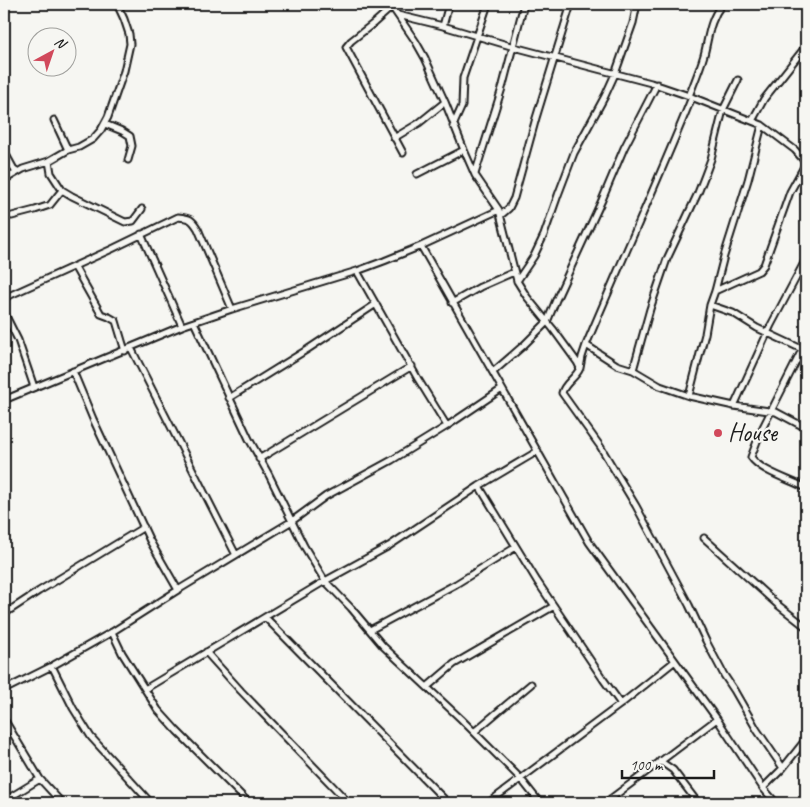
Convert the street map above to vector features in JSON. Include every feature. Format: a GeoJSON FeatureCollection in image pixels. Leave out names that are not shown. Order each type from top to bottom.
{"type":"FeatureCollection","features":[{"type":"Feature","properties":{"kind":"street"},"geometry":{"type":"LineString","coordinates":[[4,180],[23,169],[49,161],[68,150],[79,147],[93,139],[105,124],[124,71],[130,44],[129,34],[117,4]]}},
{"type":"Feature","properties":{"kind":"street"},"geometry":{"type":"LineString","coordinates":[[443,26],[449,4]]}},
{"type":"Feature","properties":{"kind":"street"},"geometry":{"type":"LineString","coordinates":[[453,126],[462,106],[464,78],[476,36],[488,4]]}},
{"type":"Feature","properties":{"kind":"street"},"geometry":{"type":"LineString","coordinates":[[475,174],[514,47],[524,4]]}},
{"type":"Feature","properties":{"kind":"street"},"geometry":{"type":"LineString","coordinates":[[4,400],[182,326],[357,271],[509,208],[514,198],[571,4]]}},
{"type":"Feature","properties":{"kind":"street"},"geometry":{"type":"LineString","coordinates":[[517,281],[534,256],[574,153],[615,74],[633,23],[637,4]]}},
{"type":"Feature","properties":{"kind":"street"},"geometry":{"type":"LineString","coordinates":[[722,4],[717,10],[709,30],[704,55],[690,97],[651,196],[586,345],[578,373],[564,387],[562,393],[600,446],[636,506],[724,675],[756,730],[782,768]]}},
{"type":"Feature","properties":{"kind":"street"},"geometry":{"type":"LineString","coordinates":[[402,153],[346,47],[374,23],[391,5],[425,58],[475,174],[500,212],[517,281],[526,297],[578,362],[580,368]]}},
{"type":"Feature","properties":{"kind":"street"},"geometry":{"type":"LineString","coordinates":[[397,15],[656,84],[762,125],[795,150],[806,163],[790,192],[764,265],[760,271],[716,290]]}},
{"type":"Feature","properties":{"kind":"street"},"geometry":{"type":"LineString","coordinates":[[752,121],[764,99],[806,46]]}},
{"type":"Feature","properties":{"kind":"street"},"geometry":{"type":"LineString","coordinates":[[633,370],[650,309],[667,259],[698,193],[711,159],[723,110],[738,80]]}},
{"type":"Feature","properties":{"kind":"street"},"geometry":{"type":"LineString","coordinates":[[493,372],[547,322],[624,148],[656,84]]}},
{"type":"Feature","properties":{"kind":"street"},"geometry":{"type":"LineString","coordinates":[[394,138],[419,123],[445,102]]}},
{"type":"Feature","properties":{"kind":"street"},"geometry":{"type":"LineString","coordinates":[[54,120],[68,150]]}},
{"type":"Feature","properties":{"kind":"street"},"geometry":{"type":"LineString","coordinates":[[105,124],[130,136],[132,146],[128,160]]}},
{"type":"Feature","properties":{"kind":"street"},"geometry":{"type":"LineString","coordinates":[[689,396],[705,334],[710,305],[748,180],[762,125]]}},
{"type":"Feature","properties":{"kind":"street"},"geometry":{"type":"LineString","coordinates":[[417,174],[464,150]]}},
{"type":"Feature","properties":{"kind":"street"},"geometry":{"type":"LineString","coordinates":[[4,151],[16,173]]}},
{"type":"Feature","properties":{"kind":"street"},"geometry":{"type":"LineString","coordinates":[[49,161],[51,173],[62,190],[72,196],[125,222],[133,221],[142,209]]}},
{"type":"Feature","properties":{"kind":"street"},"geometry":{"type":"LineString","coordinates":[[12,216],[50,205],[62,190]]}},
{"type":"Feature","properties":{"kind":"street"},"geometry":{"type":"LineString","coordinates":[[4,298],[178,216],[188,217],[198,229],[232,309]]}},
{"type":"Feature","properties":{"kind":"street"},"geometry":{"type":"LineString","coordinates":[[141,234],[182,326]]}},
{"type":"Feature","properties":{"kind":"street"},"geometry":{"type":"LineString","coordinates":[[421,246],[589,542],[776,803]]}},
{"type":"Feature","properties":{"kind":"street"},"geometry":{"type":"LineString","coordinates":[[734,406],[768,332],[806,258]]}},
{"type":"Feature","properties":{"kind":"street"},"geometry":{"type":"LineString","coordinates":[[74,266],[101,314],[110,317],[116,322],[124,350]]}},
{"type":"Feature","properties":{"kind":"street"},"geometry":{"type":"LineString","coordinates":[[357,271],[447,426]]}},
{"type":"Feature","properties":{"kind":"street"},"geometry":{"type":"LineString","coordinates":[[452,303],[514,272]]}},
{"type":"Feature","properties":{"kind":"street"},"geometry":{"type":"LineString","coordinates":[[229,398],[376,304]]}},
{"type":"Feature","properties":{"kind":"street"},"geometry":{"type":"LineString","coordinates":[[710,305],[733,313],[757,328],[804,350]]}},
{"type":"Feature","properties":{"kind":"street"},"geometry":{"type":"LineString","coordinates":[[4,312],[18,340],[34,388]]}},
{"type":"Feature","properties":{"kind":"street"},"geometry":{"type":"LineString","coordinates":[[194,322],[259,459],[269,475],[304,546],[326,581],[383,646],[474,732],[521,779],[540,803]]}},
{"type":"Feature","properties":{"kind":"street"},"geometry":{"type":"LineString","coordinates":[[806,342],[804,350],[761,431],[751,457],[762,468],[806,488]]}},
{"type":"Feature","properties":{"kind":"street"},"geometry":{"type":"LineString","coordinates":[[586,345],[617,365],[633,370],[660,386],[689,396],[734,406],[772,411],[806,428]]}},
{"type":"Feature","properties":{"kind":"street"},"geometry":{"type":"LineString","coordinates":[[131,348],[236,555]]}},
{"type":"Feature","properties":{"kind":"street"},"geometry":{"type":"LineString","coordinates":[[259,459],[412,366]]}},
{"type":"Feature","properties":{"kind":"street"},"geometry":{"type":"LineString","coordinates":[[73,371],[150,541],[178,590]]}},
{"type":"Feature","properties":{"kind":"street"},"geometry":{"type":"LineString","coordinates":[[4,690],[52,666],[112,632],[292,521],[326,496],[392,460],[447,426],[502,389]]}},
{"type":"Feature","properties":{"kind":"street"},"geometry":{"type":"LineString","coordinates":[[145,689],[388,546],[479,486],[538,451]]}},
{"type":"Feature","properties":{"kind":"street"},"geometry":{"type":"LineString","coordinates":[[479,486],[554,606],[621,704]]}},
{"type":"Feature","properties":{"kind":"street"},"geometry":{"type":"LineString","coordinates":[[4,614],[144,527]]}},
{"type":"Feature","properties":{"kind":"street"},"geometry":{"type":"LineString","coordinates":[[704,538],[778,605],[806,627]]}},
{"type":"Feature","properties":{"kind":"street"},"geometry":{"type":"LineString","coordinates":[[370,630],[456,584],[516,547]]}},
{"type":"Feature","properties":{"kind":"street"},"geometry":{"type":"LineString","coordinates":[[427,687],[454,664],[554,606]]}},
{"type":"Feature","properties":{"kind":"street"},"geometry":{"type":"LineString","coordinates":[[265,618],[448,803]]}},
{"type":"Feature","properties":{"kind":"street"},"geometry":{"type":"LineString","coordinates":[[112,632],[122,653],[158,710],[249,803]]}},
{"type":"Feature","properties":{"kind":"street"},"geometry":{"type":"LineString","coordinates":[[206,652],[349,803]]}},
{"type":"Feature","properties":{"kind":"street"},"geometry":{"type":"LineString","coordinates":[[488,803],[621,704],[675,661]]}},
{"type":"Feature","properties":{"kind":"street"},"geometry":{"type":"LineString","coordinates":[[52,666],[73,708],[91,737],[151,803]]}},
{"type":"Feature","properties":{"kind":"street"},"geometry":{"type":"LineString","coordinates":[[474,732],[531,684]]}},
{"type":"Feature","properties":{"kind":"street"},"geometry":{"type":"LineString","coordinates":[[4,719],[40,780],[62,803]]}},
{"type":"Feature","properties":{"kind":"street"},"geometry":{"type":"LineString","coordinates":[[605,803],[717,719]]}},
{"type":"Feature","properties":{"kind":"street"},"geometry":{"type":"LineString","coordinates":[[764,788],[806,739]]}},
{"type":"Feature","properties":{"kind":"street"},"geometry":{"type":"LineString","coordinates":[[660,761],[673,770],[698,803]]}},
{"type":"Feature","properties":{"kind":"street"},"geometry":{"type":"LineString","coordinates":[[4,801],[40,780]]}},
{"type":"Feature","properties":{"kind":"place","name":"House"},"geometry":{"type":"Point","coordinates":[718,433]}}]}
